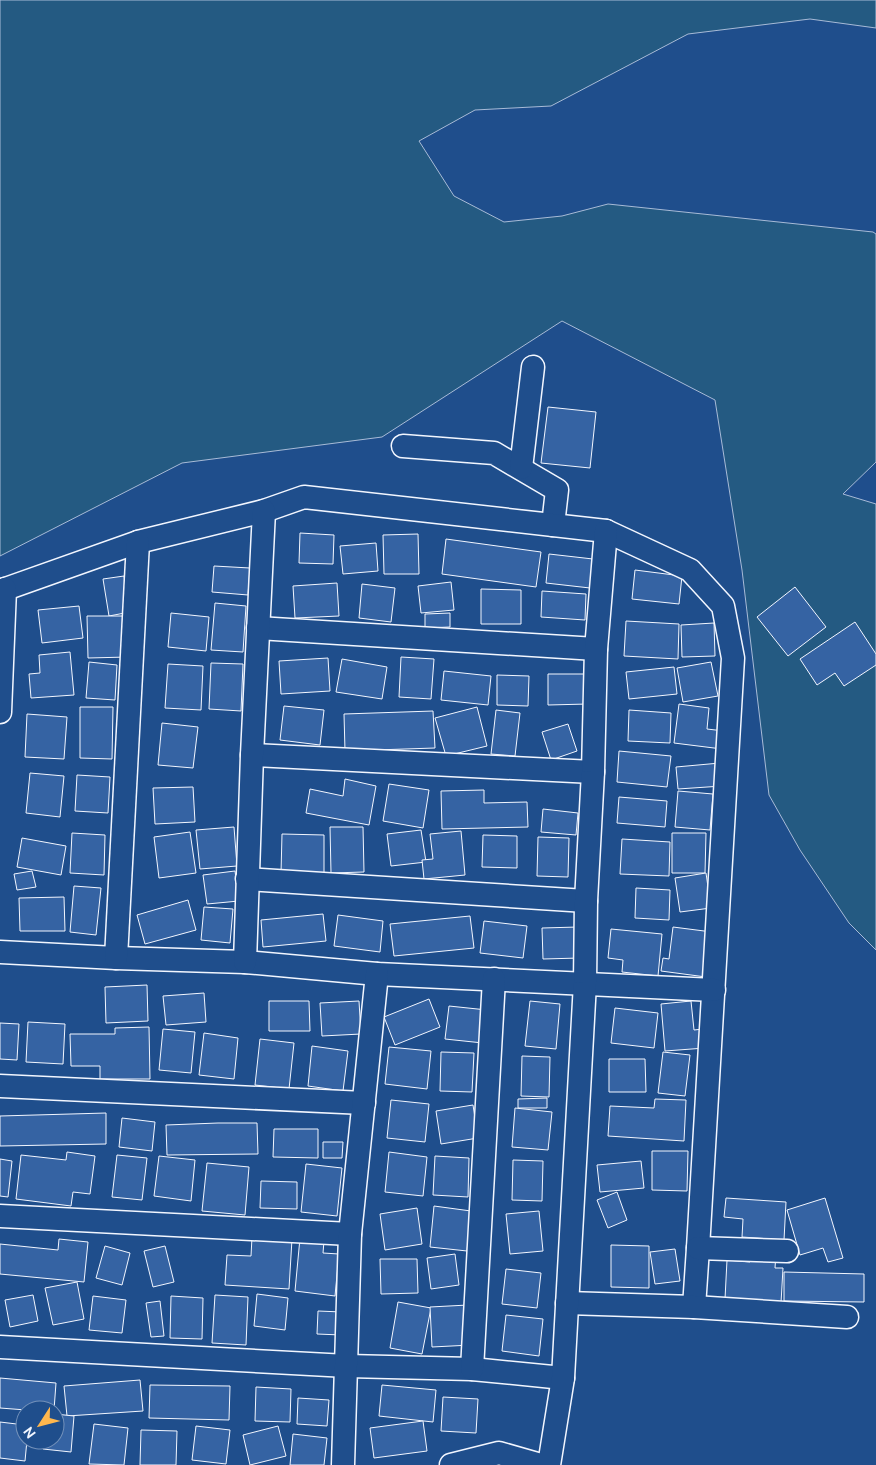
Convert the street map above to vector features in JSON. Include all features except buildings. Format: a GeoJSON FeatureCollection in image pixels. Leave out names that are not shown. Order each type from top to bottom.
{"type":"FeatureCollection","features":[{"type":"Feature","properties":{"kind":"street"},"geometry":{"type":"LineString","coordinates":[[521,468],[533,367]]}},
{"type":"Feature","properties":{"kind":"street"},"geometry":{"type":"LineString","coordinates":[[403,446],[494,453],[557,490],[553,525]]}},
{"type":"Feature","properties":{"kind":"street"},"geometry":{"type":"LineString","coordinates":[[0,712],[3,590],[138,542],[264,511],[304,497],[606,531],[690,570],[723,606],[733,658],[694,1306]]}},
{"type":"Feature","properties":{"kind":"street"},"geometry":{"type":"LineString","coordinates":[[245,962],[252,755],[264,511]]}},
{"type":"Feature","properties":{"kind":"street"},"geometry":{"type":"LineString","coordinates":[[549,1465],[563,1378],[585,983],[586,901],[593,772],[596,649],[606,531]]}},
{"type":"Feature","properties":{"kind":"street"},"geometry":{"type":"LineString","coordinates":[[116,958],[138,542]]}},
{"type":"Feature","properties":{"kind":"street"},"geometry":{"type":"LineString","coordinates":[[258,628],[596,649]]}},
{"type":"Feature","properties":{"kind":"street"},"geometry":{"type":"LineString","coordinates":[[252,755],[593,772]]}},
{"type":"Feature","properties":{"kind":"street"},"geometry":{"type":"LineString","coordinates":[[247,880],[586,901]]}},
{"type":"Feature","properties":{"kind":"street"},"geometry":{"type":"LineString","coordinates":[[0,952],[245,962],[377,974],[714,990]]}},
{"type":"Feature","properties":{"kind":"street"},"geometry":{"type":"LineString","coordinates":[[343,1465],[350,1234],[377,974]]}},
{"type":"Feature","properties":{"kind":"street"},"geometry":{"type":"LineString","coordinates":[[472,1369],[494,979]]}},
{"type":"Feature","properties":{"kind":"street"},"geometry":{"type":"LineString","coordinates":[[0,1086],[364,1103]]}},
{"type":"Feature","properties":{"kind":"street"},"geometry":{"type":"LineString","coordinates":[[0,1216],[350,1234]]}},
{"type":"Feature","properties":{"kind":"street"},"geometry":{"type":"LineString","coordinates":[[698,1248],[787,1251]]}},
{"type":"Feature","properties":{"kind":"street"},"geometry":{"type":"LineString","coordinates":[[567,1303],[694,1306],[847,1317]]}},
{"type":"Feature","properties":{"kind":"street"},"geometry":{"type":"LineString","coordinates":[[0,1347],[347,1366],[472,1369],[563,1378]]}},
{"type":"Feature","properties":{"kind":"street"},"geometry":{"type":"LineString","coordinates":[[451,1465],[500,1454],[541,1465]]}},
{"type":"Feature","properties":{"kind":"shaded area"},"geometry":{"type":"Polygon","coordinates":[[[0,0],[876,0],[876,28],[810,19],[688,34],[551,106],[475,110],[419,141],[454,196],[504,222],[562,216],[608,204],[873,232],[876,234],[876,462],[843,494],[876,504],[876,950],[849,923],[800,850],[769,795],[742,570],[715,400],[562,321],[382,437],[182,463],[0,556],[0,0]]]}}]}
